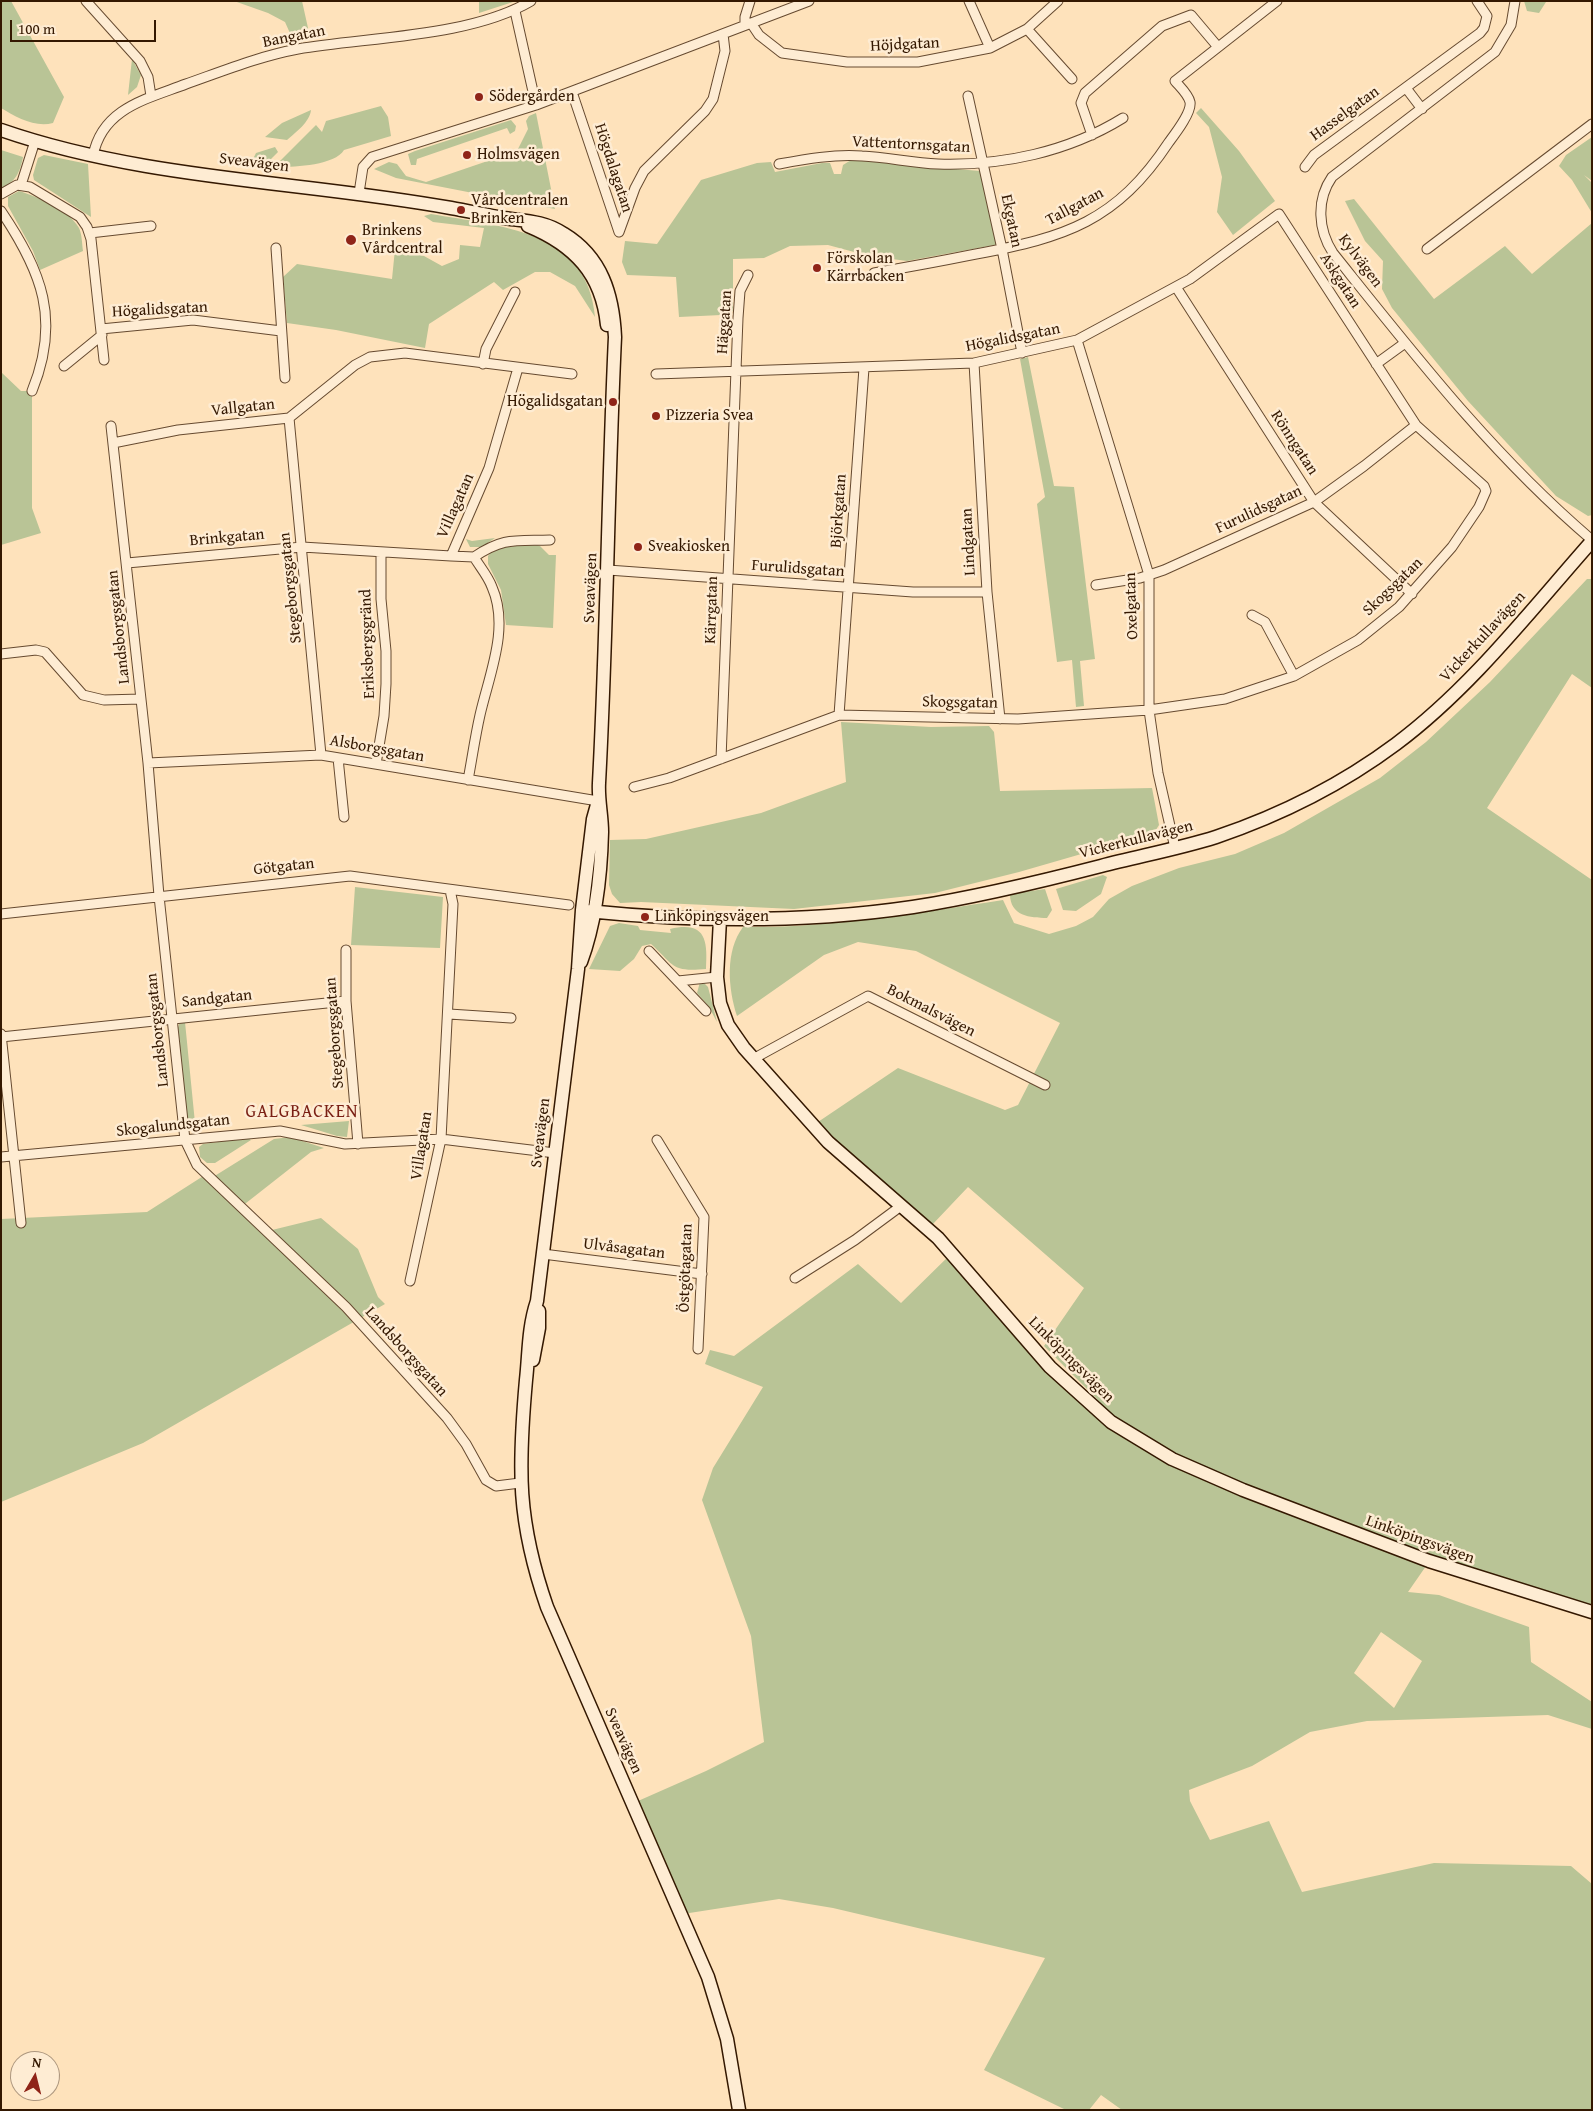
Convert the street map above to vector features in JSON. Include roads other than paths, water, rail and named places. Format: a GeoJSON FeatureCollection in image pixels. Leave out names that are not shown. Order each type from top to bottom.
{"type":"FeatureCollection","features":[{"type":"Feature","properties":{"kind":"main road","name":"Sveavägen"},"geometry":{"type":"LineString","coordinates":[[1,130],[93,156],[236,178],[359,193],[504,218],[563,243],[588,269],[602,298],[613,375],[608,570],[598,801],[602,832],[592,931],[578,969]]}},
{"type":"Feature","properties":{"kind":"main road","name":"Vickerkullavägen"},"geometry":{"type":"LineString","coordinates":[[582,910],[663,918],[720,919],[820,917],[912,907],[998,892],[1212,838],[1287,810],[1343,779],[1397,743],[1454,693],[1592,541]]}},
{"type":"Feature","properties":{"kind":"main road","name":"Sveavägen"},"geometry":{"type":"LineString","coordinates":[[598,801],[593,819],[582,910],[578,969],[537,1301],[528,1339],[521,1434],[520,1483],[526,1536],[537,1579],[554,1624],[708,1977],[728,2039],[739,2110]]}},
{"type":"Feature","properties":{"kind":"main road","name":"Linköpingsvägen"},"geometry":{"type":"LineString","coordinates":[[720,919],[717,977],[724,1017],[734,1036],[828,1142],[938,1238],[1019,1333],[1069,1386],[1111,1422],[1155,1450],[1243,1490],[1366,1538],[1480,1578],[1592,1612]]}},
{"type":"Feature","properties":{"kind":"street"},"geometry":{"type":"LineString","coordinates":[[86,1],[140,61],[148,77],[151,96]]}},
{"type":"Feature","properties":{"kind":"street","name":"Bangatan"},"geometry":{"type":"LineString","coordinates":[[93,156],[102,130],[130,106],[151,96],[277,54],[461,26],[515,11],[531,1]]}},
{"type":"Feature","properties":{"kind":"street"},"geometry":{"type":"LineString","coordinates":[[748,24],[745,17],[750,1]]}},
{"type":"Feature","properties":{"kind":"street"},"geometry":{"type":"LineString","coordinates":[[359,193],[363,167],[372,157],[536,105],[809,1]]}},
{"type":"Feature","properties":{"kind":"street"},"geometry":{"type":"LineString","coordinates":[[969,1],[990,48]]}},
{"type":"Feature","properties":{"kind":"street","name":"Höjdgatan"},"geometry":{"type":"LineString","coordinates":[[748,24],[759,36],[782,53],[847,62],[918,62],[990,48],[1027,29],[1058,1]]}},
{"type":"Feature","properties":{"kind":"street"},"geometry":{"type":"LineString","coordinates":[[1092,135],[1081,104],[1085,93],[1162,26],[1172,20],[1191,15],[1218,48],[1277,1]]}},
{"type":"Feature","properties":{"kind":"street","name":"Hasselgatan"},"geometry":{"type":"LineString","coordinates":[[1305,167],[1314,155],[1480,33],[1484,28],[1487,16],[1477,1]]}},
{"type":"Feature","properties":{"kind":"street","name":"Kylvägen"},"geometry":{"type":"LineString","coordinates":[[1515,1],[1511,25],[1495,52],[1347,163],[1332,177],[1325,191],[1320,217],[1324,236],[1333,253],[1405,343],[1484,436],[1592,541]]}},
{"type":"Feature","properties":{"kind":"street"},"geometry":{"type":"LineString","coordinates":[[515,11],[536,105]]}},
{"type":"Feature","properties":{"kind":"street"},"geometry":{"type":"LineString","coordinates":[[1027,29],[1072,79]]}},
{"type":"Feature","properties":{"kind":"street","name":"Högdalagatan"},"geometry":{"type":"LineString","coordinates":[[572,92],[618,232],[634,188],[644,171],[705,111],[713,99],[725,51],[723,34]]}},
{"type":"Feature","properties":{"kind":"street","name":"Tallgatan"},"geometry":{"type":"LineString","coordinates":[[874,273],[1038,242],[1072,230],[1115,204],[1155,164],[1190,108],[1188,96],[1175,81],[1218,48]]}},
{"type":"Feature","properties":{"kind":"street"},"geometry":{"type":"LineString","coordinates":[[1406,88],[1422,108]]}},
{"type":"Feature","properties":{"kind":"street","name":"Ekgatan"},"geometry":{"type":"LineString","coordinates":[[968,96],[1002,249],[1022,353]]}},
{"type":"Feature","properties":{"kind":"street","name":"Vattentornsgatan"},"geometry":{"type":"LineString","coordinates":[[779,164],[838,156],[936,164],[983,163],[1035,155],[1092,135],[1124,118]]}},
{"type":"Feature","properties":{"kind":"street"},"geometry":{"type":"LineString","coordinates":[[1427,249],[1592,124]]}},
{"type":"Feature","properties":{"kind":"street"},"geometry":{"type":"LineString","coordinates":[[21,185],[35,141]]}},
{"type":"Feature","properties":{"kind":"street"},"geometry":{"type":"LineString","coordinates":[[1,194],[12,187],[21,185],[30,187],[75,213],[84,222],[90,233],[104,360]]}},
{"type":"Feature","properties":{"kind":"street"},"geometry":{"type":"LineString","coordinates":[[1,211],[23,245],[38,277],[44,301],[46,345],[32,392]]}},
{"type":"Feature","properties":{"kind":"street","name":"Högalidsgatan"},"geometry":{"type":"LineString","coordinates":[[656,374],[974,363],[1077,340],[1176,287],[1279,214]]}},
{"type":"Feature","properties":{"kind":"street","name":"Askgatan"},"geometry":{"type":"LineString","coordinates":[[1279,214],[1416,426],[1484,486],[1486,491]]}},
{"type":"Feature","properties":{"kind":"street"},"geometry":{"type":"LineString","coordinates":[[90,233],[151,226]]}},
{"type":"Feature","properties":{"kind":"street"},"geometry":{"type":"LineString","coordinates":[[276,248],[285,378]]}},
{"type":"Feature","properties":{"kind":"street","name":"Häggatan"},"geometry":{"type":"LineString","coordinates":[[736,372],[740,291],[748,275]]}},
{"type":"Feature","properties":{"kind":"street","name":"Rönngatan"},"geometry":{"type":"LineString","coordinates":[[1176,287],[1314,502],[1412,594]]}},
{"type":"Feature","properties":{"kind":"street"},"geometry":{"type":"LineString","coordinates":[[514,292],[486,349],[483,364],[572,374]]}},
{"type":"Feature","properties":{"kind":"street","name":"Högalidsgatan"},"geometry":{"type":"LineString","coordinates":[[101,332],[193,320],[281,331]]}},
{"type":"Feature","properties":{"kind":"street"},"geometry":{"type":"LineString","coordinates":[[64,366],[101,332]]}},
{"type":"Feature","properties":{"kind":"street","name":"Oxelgatan"},"geometry":{"type":"LineString","coordinates":[[1077,340],[1149,576],[1149,710],[1158,773],[1174,848]]}},
{"type":"Feature","properties":{"kind":"street"},"geometry":{"type":"LineString","coordinates":[[1376,364],[1405,343]]}},
{"type":"Feature","properties":{"kind":"street","name":"Vallgatan"},"geometry":{"type":"LineString","coordinates":[[113,443],[178,430],[289,418],[355,365],[370,357],[405,353],[483,364]]}},
{"type":"Feature","properties":{"kind":"street","name":"Lindgatan"},"geometry":{"type":"LineString","coordinates":[[974,363],[987,592],[1000,719]]}},
{"type":"Feature","properties":{"kind":"street","name":"Villagatan"},"geometry":{"type":"LineString","coordinates":[[474,557],[451,556],[489,468],[518,368]]}},
{"type":"Feature","properties":{"kind":"street","name":"Björkgatan"},"geometry":{"type":"LineString","coordinates":[[839,715],[864,368]]}},
{"type":"Feature","properties":{"kind":"street","name":"Kärrgatan"},"geometry":{"type":"LineString","coordinates":[[721,760],[736,372]]}},
{"type":"Feature","properties":{"kind":"street","name":"Stegeborgsgatan"},"geometry":{"type":"LineString","coordinates":[[289,418],[322,755]]}},
{"type":"Feature","properties":{"kind":"street","name":"Landsborgsgatan"},"geometry":{"type":"LineString","coordinates":[[111,426],[148,763],[159,896],[185,1140],[197,1165],[346,1307],[446,1418],[466,1444],[486,1480],[496,1486],[520,1483]]}},
{"type":"Feature","properties":{"kind":"street","name":"Furulidsgatan"},"geometry":{"type":"LineString","coordinates":[[1096,585],[1149,576],[1314,502],[1416,426]]}},
{"type":"Feature","properties":{"kind":"street","name":"Skogsgatan"},"geometry":{"type":"LineString","coordinates":[[634,787],[651,784],[721,760],[839,715],[1000,719],[1149,710],[1225,699],[1294,676],[1358,640],[1383,621],[1412,594],[1457,540],[1486,491]]}},
{"type":"Feature","properties":{"kind":"street"},"geometry":{"type":"LineString","coordinates":[[468,780],[480,715],[495,663],[499,626],[493,588],[474,557],[505,541],[550,540]]}},
{"type":"Feature","properties":{"kind":"street","name":"Brinkgatan"},"geometry":{"type":"LineString","coordinates":[[127,563],[302,547],[451,556]]}},
{"type":"Feature","properties":{"kind":"street","name":"Eriksbergsgränd"},"geometry":{"type":"LineString","coordinates":[[376,764],[384,716],[386,684],[386,651],[381,599],[381,552]]}},
{"type":"Feature","properties":{"kind":"street","name":"Furulidsgatan"},"geometry":{"type":"LineString","coordinates":[[608,570],[914,592],[987,592]]}},
{"type":"Feature","properties":{"kind":"street"},"geometry":{"type":"LineString","coordinates":[[1252,614],[1265,622],[1294,676]]}},
{"type":"Feature","properties":{"kind":"street"},"geometry":{"type":"LineString","coordinates":[[1,654],[45,652],[83,695],[104,700],[141,698]]}},
{"type":"Feature","properties":{"kind":"street","name":"Alsborgsgatan"},"geometry":{"type":"LineString","coordinates":[[148,763],[322,755],[598,801]]}},
{"type":"Feature","properties":{"kind":"street"},"geometry":{"type":"LineString","coordinates":[[338,758],[344,817]]}},
{"type":"Feature","properties":{"kind":"street","name":"Götgatan"},"geometry":{"type":"LineString","coordinates":[[1,914],[350,876],[569,905]]}},
{"type":"Feature","properties":{"kind":"street","name":"Villagatan"},"geometry":{"type":"LineString","coordinates":[[410,1281],[441,1139],[449,1014],[453,904],[450,890]]}},
{"type":"Feature","properties":{"kind":"street","name":"Stegeborgsgatan"},"geometry":{"type":"LineString","coordinates":[[346,950],[346,1001],[358,1144]]}},
{"type":"Feature","properties":{"kind":"street"},"geometry":{"type":"LineString","coordinates":[[649,951],[706,1010]]}},
{"type":"Feature","properties":{"kind":"street"},"geometry":{"type":"LineString","coordinates":[[678,981],[717,977]]}},
{"type":"Feature","properties":{"kind":"street","name":"Bokmalsvägen"},"geometry":{"type":"LineString","coordinates":[[753,1059],[868,996],[1045,1084]]}},
{"type":"Feature","properties":{"kind":"street","name":"Sandgatan"},"geometry":{"type":"LineString","coordinates":[[1,1036],[346,1001]]}},
{"type":"Feature","properties":{"kind":"street"},"geometry":{"type":"LineString","coordinates":[[449,1014],[511,1018]]}},
{"type":"Feature","properties":{"kind":"street"},"geometry":{"type":"LineString","coordinates":[[1,1036],[20,1222]]}},
{"type":"Feature","properties":{"kind":"street","name":"Skogalundsgatan"},"geometry":{"type":"LineString","coordinates":[[1,1157],[280,1131],[332,1142],[358,1144],[441,1139],[555,1153]]}},
{"type":"Feature","properties":{"kind":"street","name":"Östgötagatan"},"geometry":{"type":"LineString","coordinates":[[656,1140],[704,1217],[698,1349]]}},
{"type":"Feature","properties":{"kind":"street"},"geometry":{"type":"LineString","coordinates":[[795,1278],[855,1240],[901,1206]]}},
{"type":"Feature","properties":{"kind":"street","name":"Ulvåsagatan"},"geometry":{"type":"LineString","coordinates":[[543,1254],[702,1274]]}},
{"type":"Feature","properties":{"kind":"place","name":"Södergården"},"geometry":{"type":"Point","coordinates":[479,97]}},
{"type":"Feature","properties":{"kind":"place","name":"Holmsvägen"},"geometry":{"type":"Point","coordinates":[467,155]}},
{"type":"Feature","properties":{"kind":"place","name":"Vårdcentralen Brinken"},"geometry":{"type":"Point","coordinates":[461,210]}},
{"type":"Feature","properties":{"kind":"place","name":"Brinkens Vårdcentral"},"geometry":{"type":"Point","coordinates":[351,240]}},
{"type":"Feature","properties":{"kind":"place","name":"Förskolan Kärrbacken"},"geometry":{"type":"Point","coordinates":[817,268]}},
{"type":"Feature","properties":{"kind":"place","name":"Högalidsgatan"},"geometry":{"type":"Point","coordinates":[613,402]}},
{"type":"Feature","properties":{"kind":"place","name":"Pizzeria Svea"},"geometry":{"type":"Point","coordinates":[656,416]}},
{"type":"Feature","properties":{"kind":"place","name":"Sveakiosken"},"geometry":{"type":"Point","coordinates":[638,547]}},
{"type":"Feature","properties":{"kind":"place","name":"Linköpingsvägen"},"geometry":{"type":"Point","coordinates":[645,917]}},
{"type":"Feature","properties":{"kind":"district","name":"GALGBACKEN"},"geometry":{"type":"Point","coordinates":[302,1112]}}]}
